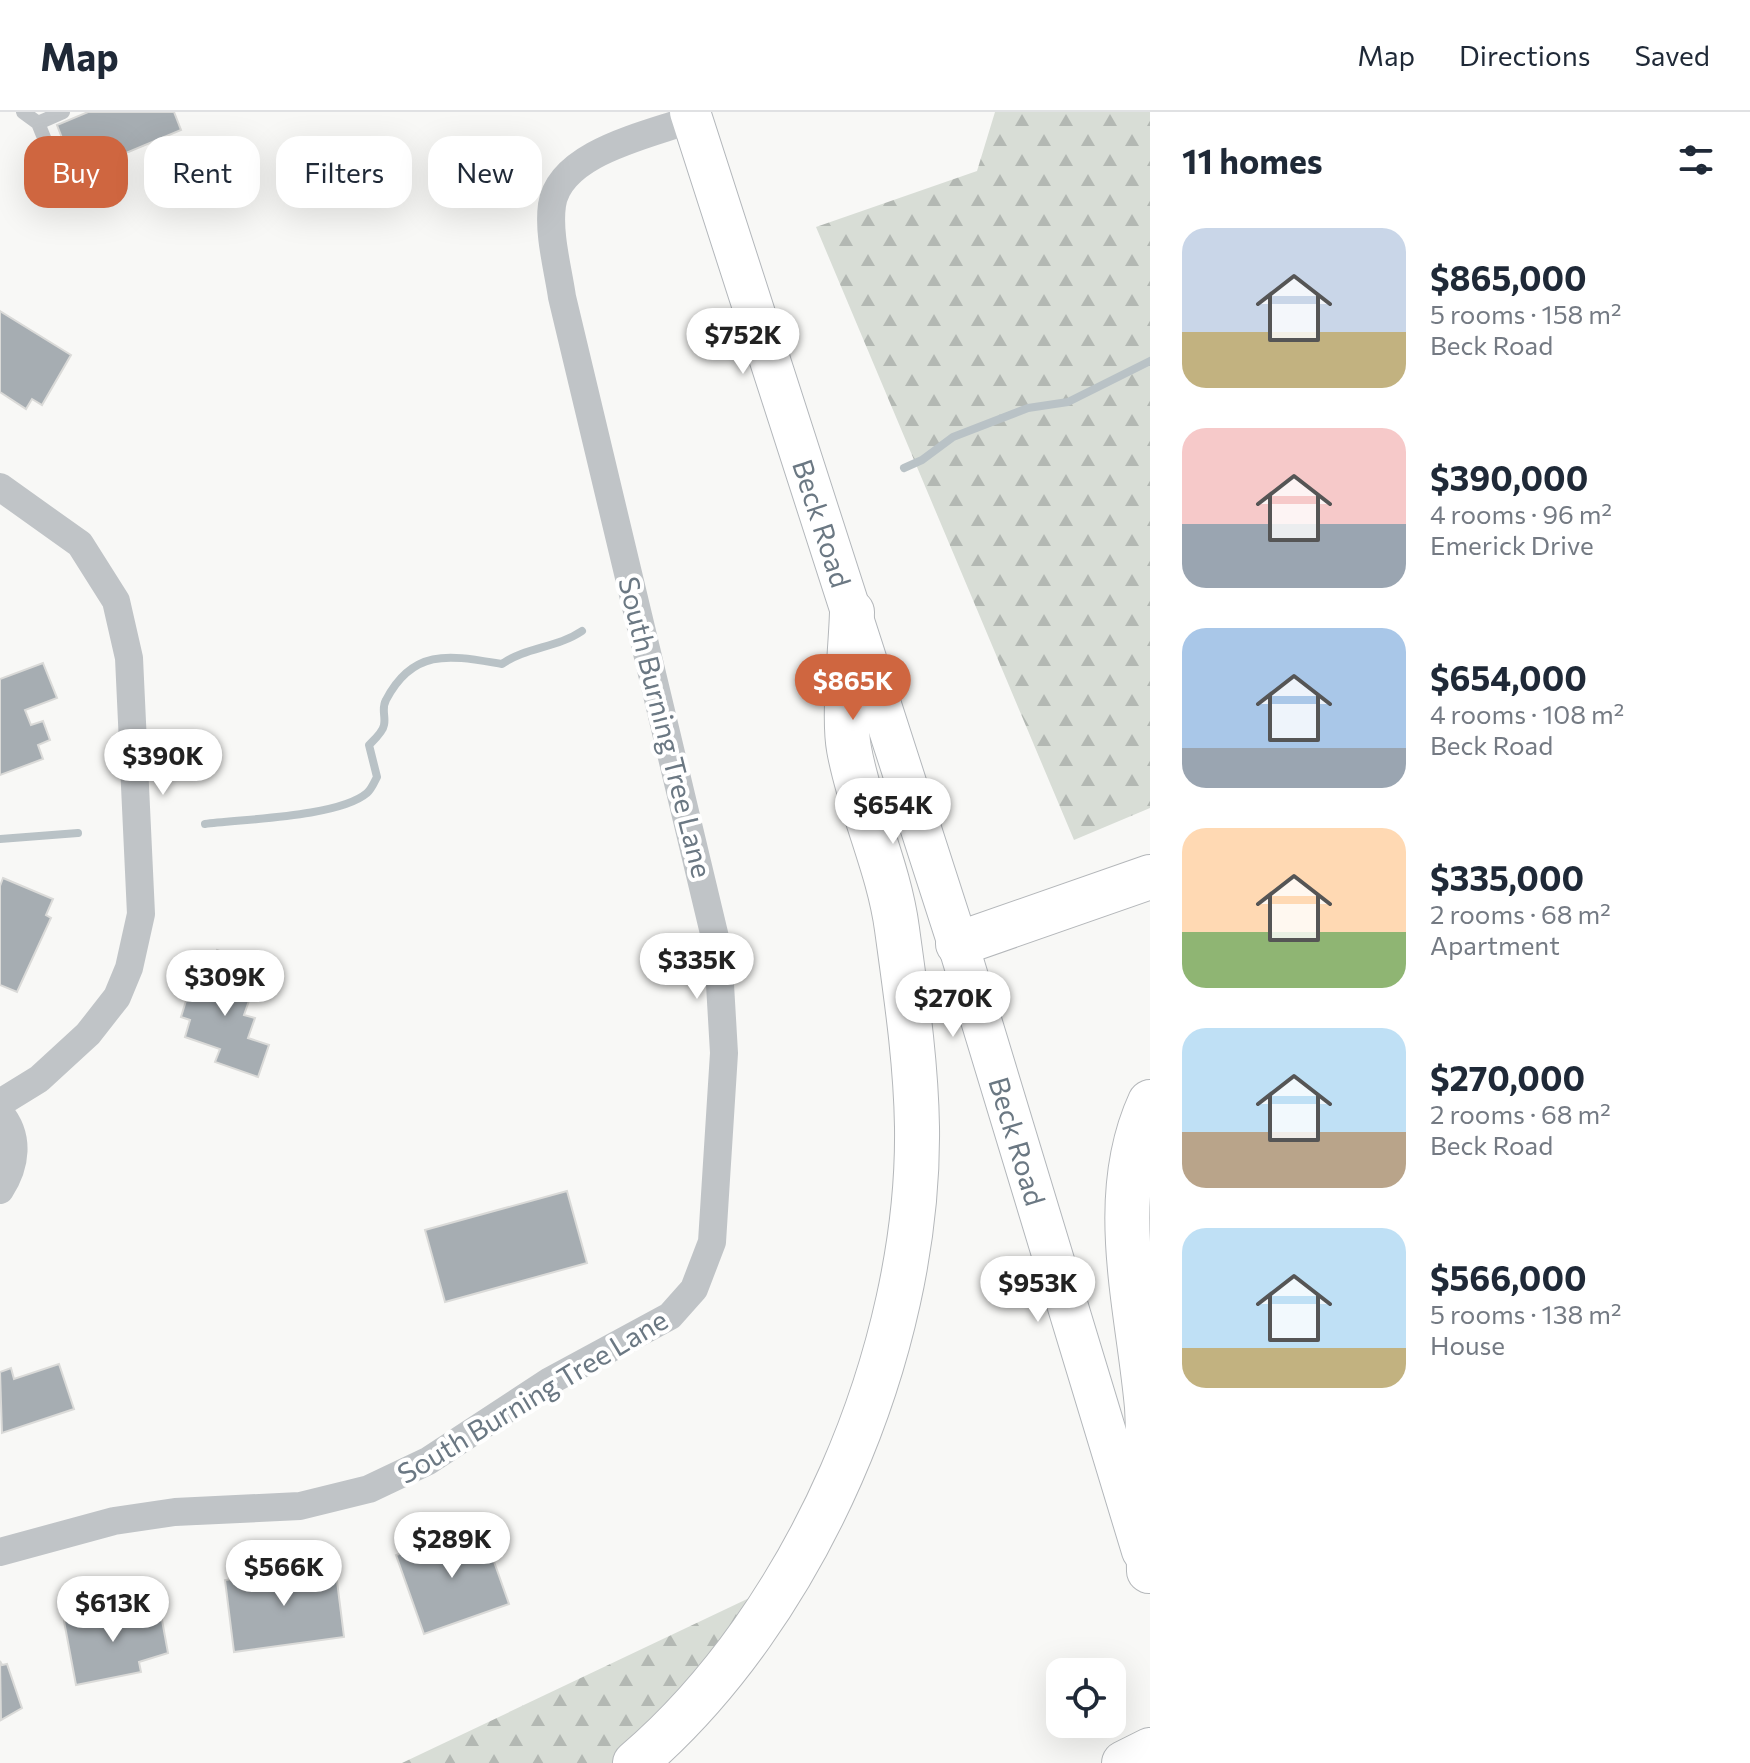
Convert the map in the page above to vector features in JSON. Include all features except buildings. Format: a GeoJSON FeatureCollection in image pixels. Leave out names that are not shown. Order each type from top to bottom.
{"type":"FeatureCollection","features":[{"type":"Feature","properties":{"kind":"highway"},"geometry":{"type":"LineString","coordinates":[[635,1763],[715,1681],[789,1579],[843,1473],[890,1336],[913,1204],[917,1130],[915,1077],[897,924],[848,746],[852,612]]}},
{"type":"Feature","properties":{"kind":"highway"},"geometry":{"type":"LineString","coordinates":[[958,944],[1150,877]]}},
{"type":"Feature","properties":{"kind":"highway"},"geometry":{"type":"LineString","coordinates":[[1149,1574],[1147,1410],[1126,1226],[1141,1122],[1150,1102]]}},
{"type":"Feature","properties":{"kind":"highway"},"geometry":{"type":"LineString","coordinates":[[1126,1763],[1150,1753]]}},
{"type":"Feature","properties":{"kind":"main road","name":"Beck Road"},"geometry":{"type":"LineString","coordinates":[[691,116],[958,944],[1149,1574]]}},
{"type":"Feature","properties":{"kind":"street","name":"South Burning Tree Lane"},"geometry":{"type":"LineString","coordinates":[[0,1552],[114,1521],[175,1512],[300,1506],[369,1489],[428,1461],[550,1381],[657,1326],[683,1303],[703,1272],[712,1242],[724,1053],[718,950],[562,297],[551,208],[560,183],[582,160],[691,116]]}},
{"type":"Feature","properties":{"kind":"street"},"geometry":{"type":"LineString","coordinates":[[0,487],[80,544],[116,601],[129,658],[141,914],[129,968],[117,997],[88,1034],[39,1079],[0,1103]]}},
{"type":"Feature","properties":{"kind":"street"},"geometry":{"type":"LineString","coordinates":[[0,1113],[12,1135],[15,1153],[11,1172],[0,1190]]}},
{"type":"Feature","properties":{"kind":"lane"},"geometry":{"type":"LineString","coordinates":[[23,112],[38,123],[43,136]]}},
{"type":"Feature","properties":{"kind":"lane"},"geometry":{"type":"LineString","coordinates":[[38,123],[63,112]]}},
{"type":"Feature","properties":{"kind":"green space"},"geometry":{"type":"Polygon","coordinates":[[[995,112],[1150,112],[1150,808],[1074,840],[816,227],[977,171],[995,112]]]}},
{"type":"Feature","properties":{"kind":"green space"},"geometry":{"type":"Polygon","coordinates":[[[789,1579],[635,1763],[402,1763],[789,1579]]]}},
{"type":"Feature","properties":{"kind":"waterway"},"geometry":{"type":"LineString","coordinates":[[904,468],[922,460],[953,437],[1028,408],[1068,402],[1150,361]]}},
{"type":"Feature","properties":{"kind":"waterway"},"geometry":{"type":"LineString","coordinates":[[205,824],[313,812],[354,801],[368,792],[377,777],[369,745],[383,728],[386,700],[409,670],[422,663],[451,658],[502,664],[582,631]]}},
{"type":"Feature","properties":{"kind":"waterway"},"geometry":{"type":"LineString","coordinates":[[0,839],[78,833]]}}]}
